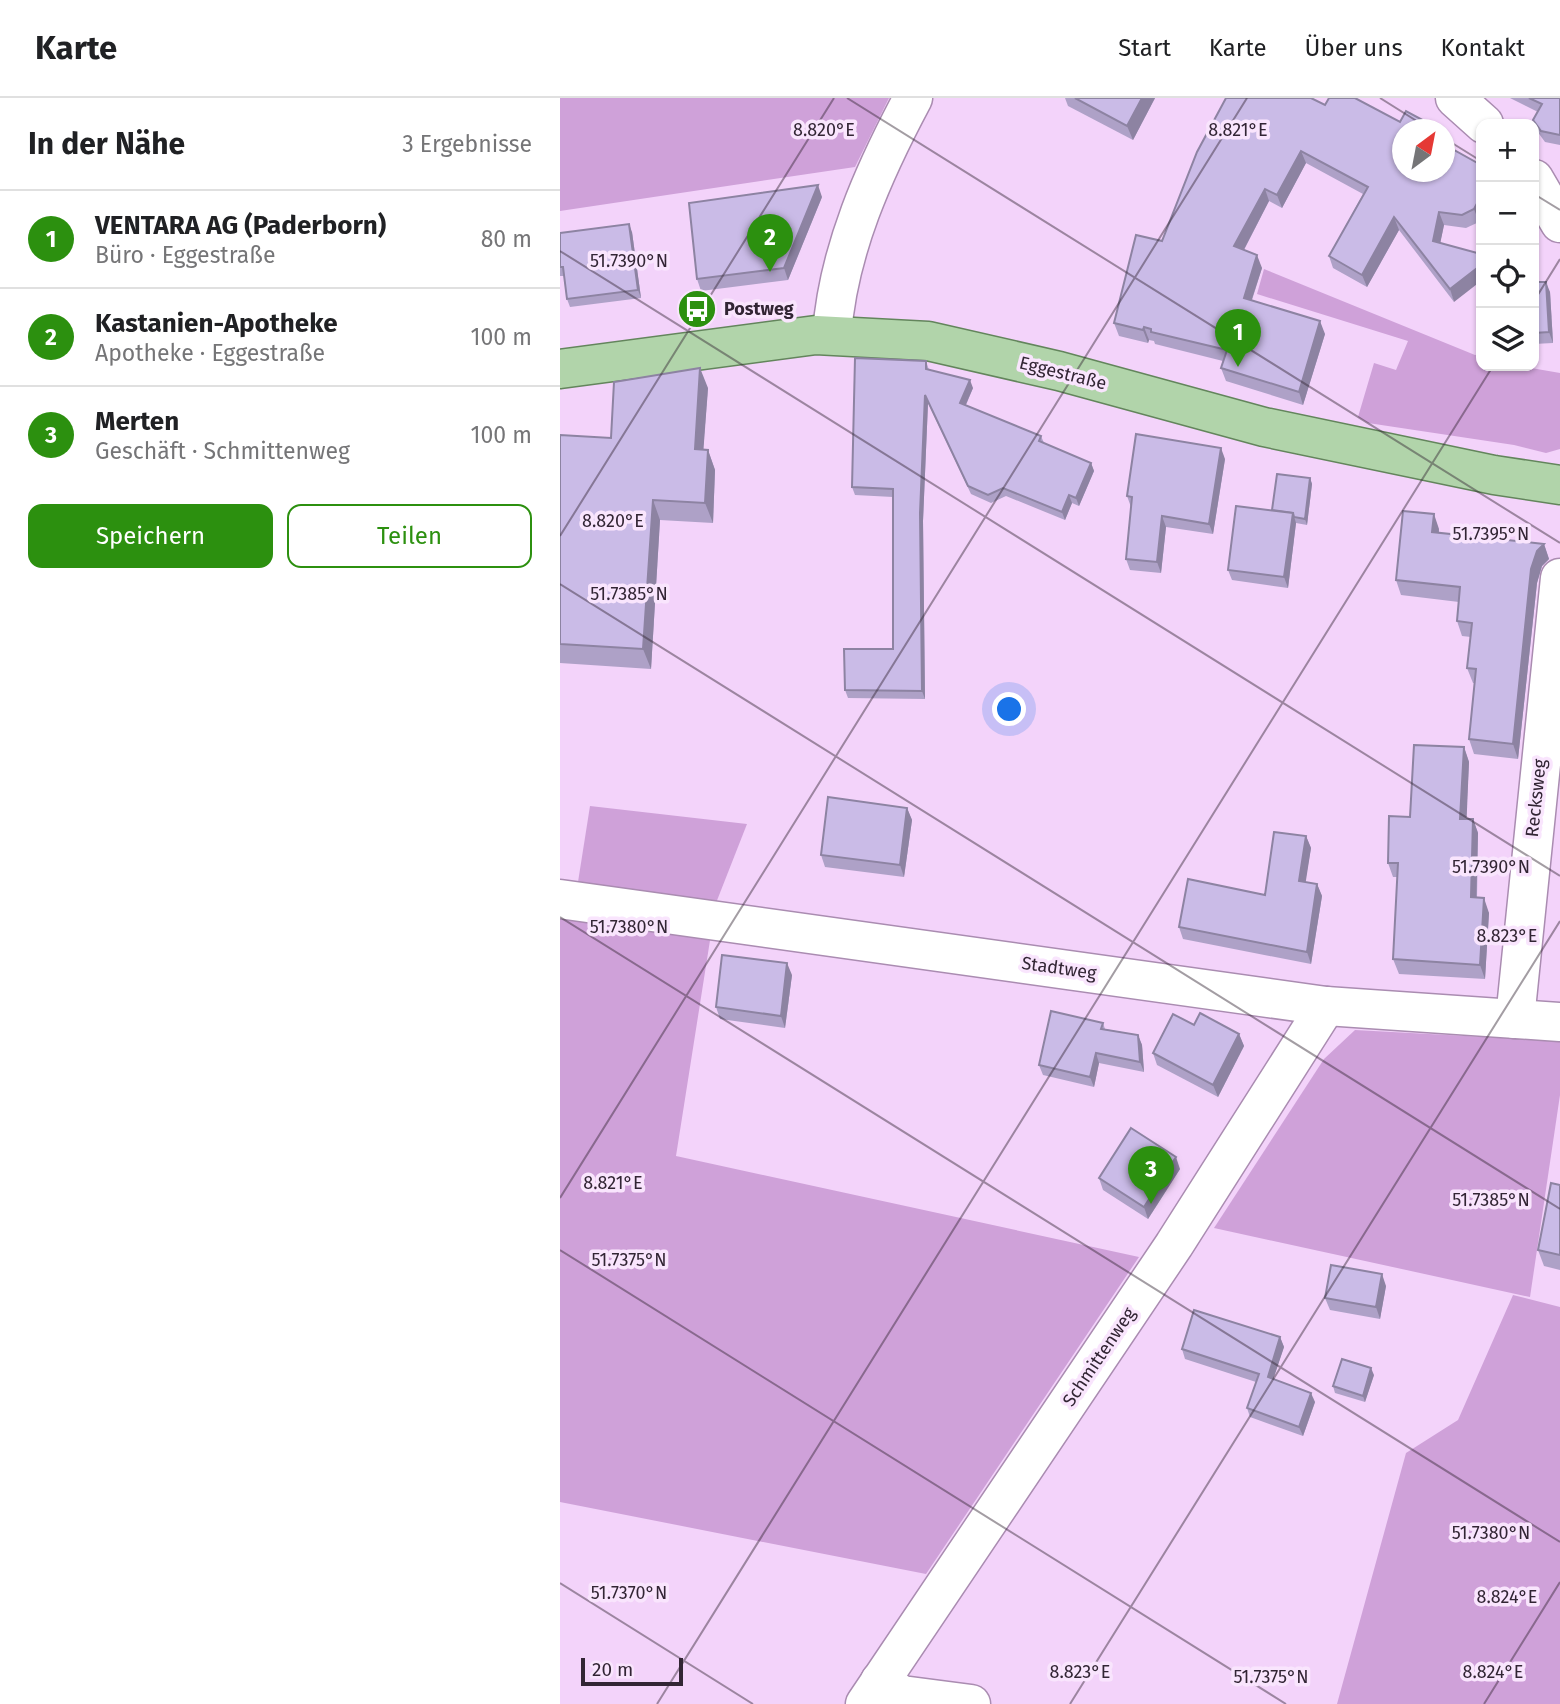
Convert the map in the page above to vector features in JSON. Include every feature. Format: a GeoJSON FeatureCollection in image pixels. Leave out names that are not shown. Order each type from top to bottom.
{"type":"FeatureCollection","features":[{"type":"Feature","properties":{"kind":"main road","name":"Eggestraße"},"geometry":{"type":"LineString","coordinates":[[560,369],[832,334],[928,341],[1059,371],[1264,427],[1494,475],[1560,485]]}},
{"type":"Feature","properties":{"kind":"street"},"geometry":{"type":"LineString","coordinates":[[832,334],[834,306],[848,245],[892,137],[913,98]]}},
{"type":"Feature","properties":{"kind":"street"},"geometry":{"type":"LineString","coordinates":[[1455,98],[1478,119]]}},
{"type":"Feature","properties":{"kind":"street"},"geometry":{"type":"LineString","coordinates":[[1536,182],[1560,223]]}},
{"type":"Feature","properties":{"kind":"street","name":"Recksweg"},"geometry":{"type":"LineString","coordinates":[[1515,1019],[1560,578]]}},
{"type":"Feature","properties":{"kind":"street","name":"Stadtweg"},"geometry":{"type":"LineString","coordinates":[[560,899],[1326,1006],[1560,1022]]}},
{"type":"Feature","properties":{"kind":"street","name":"Schmittenweg"},"geometry":{"type":"LineString","coordinates":[[873,1693],[1174,1245],[1326,1006]]}},
{"type":"Feature","properties":{"kind":"street"},"geometry":{"type":"LineString","coordinates":[[873,1693],[971,1704]]}},
{"type":"Feature","properties":{"kind":"shaded area"},"geometry":{"type":"Polygon","coordinates":[[[560,98],[889,98],[855,167],[560,211],[560,98]]]}},
{"type":"Feature","properties":{"kind":"shaded area"},"geometry":{"type":"Polygon","coordinates":[[[1264,269],[1476,355],[1476,371],[1539,369],[1560,373],[1560,449],[1546,453],[1514,445],[1368,423],[1358,417],[1374,363],[1396,370],[1408,341],[1257,294],[1264,269]]]}},
{"type":"Feature","properties":{"kind":"shaded area"},"geometry":{"type":"Polygon","coordinates":[[[590,806],[747,824],[716,903],[578,882],[590,806]]]}},
{"type":"Feature","properties":{"kind":"shaded area"},"geometry":{"type":"Polygon","coordinates":[[[560,916],[711,934],[676,1156],[1139,1257],[926,1574],[560,1502],[560,916]]]}},
{"type":"Feature","properties":{"kind":"shaded area"},"geometry":{"type":"Polygon","coordinates":[[[1355,1030],[1560,1041],[1560,1095],[1530,1297],[1214,1228],[1324,1059],[1355,1030]]]}},
{"type":"Feature","properties":{"kind":"shaded area"},"geometry":{"type":"Polygon","coordinates":[[[1513,1295],[1560,1307],[1560,1704],[1337,1704],[1406,1453],[1458,1420],[1513,1295]]]}},
{"type":"Feature","properties":{"kind":"building"},"geometry":{"type":"Polygon","coordinates":[[[1075,98],[1142,98],[1127,126],[1075,98]]]}},
{"type":"Feature","properties":{"kind":"building"},"geometry":{"type":"Polygon","coordinates":[[[1226,98],[1311,98],[1325,105],[1329,98],[1355,98],[1394,119],[1392,119],[1392,182],[1455,182],[1455,151],[1476,162],[1474,209],[1462,215],[1439,212],[1433,241],[1476,253],[1476,269],[1450,289],[1394,217],[1362,275],[1329,256],[1368,187],[1301,151],[1277,195],[1265,189],[1234,246],[1257,255],[1244,298],[1320,321],[1299,392],[1221,368],[1227,350],[1151,332],[1151,329],[1144,327],[1143,330],[1114,323],[1136,235],[1162,241],[1197,152],[1226,98]]]}},
{"type":"Feature","properties":{"kind":"building"},"geometry":{"type":"Polygon","coordinates":[[[1529,98],[1560,98],[1560,135],[1541,131],[1539,119],[1534,119],[1542,104],[1529,98]]]}},
{"type":"Feature","properties":{"kind":"building"},"geometry":{"type":"Polygon","coordinates":[[[1406,111],[1421,119],[1402,119],[1406,111]]]}},
{"type":"Feature","properties":{"kind":"building"},"geometry":{"type":"Polygon","coordinates":[[[818,185],[784,268],[697,279],[689,203],[818,185]]]}},
{"type":"Feature","properties":{"kind":"building"},"geometry":{"type":"Polygon","coordinates":[[[629,224],[638,290],[567,299],[563,267],[560,267],[560,233],[629,224]]]}},
{"type":"Feature","properties":{"kind":"building"},"geometry":{"type":"Polygon","coordinates":[[[1539,282],[1546,282],[1549,332],[1539,333],[1539,282]]]}},
{"type":"Feature","properties":{"kind":"building"},"geometry":{"type":"Polygon","coordinates":[[[855,358],[926,361],[926,369],[970,380],[960,403],[1041,436],[1039,441],[1091,463],[1076,498],[1069,495],[1062,512],[1003,488],[988,495],[968,486],[925,395],[920,513],[922,691],[845,690],[844,649],[893,649],[893,489],[852,487],[855,358]]]}},
{"type":"Feature","properties":{"kind":"building"},"geometry":{"type":"Polygon","coordinates":[[[700,368],[695,449],[708,450],[705,503],[653,500],[643,649],[560,644],[560,435],[611,438],[614,382],[700,368]]]}},
{"type":"Feature","properties":{"kind":"building"},"geometry":{"type":"Polygon","coordinates":[[[1136,434],[1221,448],[1209,524],[1162,516],[1157,562],[1126,559],[1132,497],[1127,496],[1136,434]]]}},
{"type":"Feature","properties":{"kind":"building"},"geometry":{"type":"Polygon","coordinates":[[[1277,474],[1310,478],[1305,519],[1294,517],[1293,513],[1272,510],[1277,474]]]}},
{"type":"Feature","properties":{"kind":"building"},"geometry":{"type":"Polygon","coordinates":[[[1236,506],[1293,513],[1284,577],[1228,570],[1236,506]]]}},
{"type":"Feature","properties":{"kind":"building"},"geometry":{"type":"Polygon","coordinates":[[[1403,511],[1434,514],[1432,532],[1544,544],[1537,551],[1531,569],[1513,744],[1469,739],[1476,669],[1467,668],[1472,623],[1457,621],[1460,587],[1396,580],[1403,511]]]}},
{"type":"Feature","properties":{"kind":"building"},"geometry":{"type":"Polygon","coordinates":[[[1414,745],[1464,747],[1460,819],[1473,819],[1471,897],[1484,898],[1480,965],[1393,959],[1398,863],[1388,863],[1389,816],[1410,817],[1414,745]]]}},
{"type":"Feature","properties":{"kind":"building"},"geometry":{"type":"Polygon","coordinates":[[[828,797],[907,808],[900,865],[821,855],[828,797]]]}},
{"type":"Feature","properties":{"kind":"building"},"geometry":{"type":"Polygon","coordinates":[[[1274,832],[1306,836],[1299,881],[1317,884],[1307,952],[1179,927],[1188,879],[1265,895],[1274,832]]]}},
{"type":"Feature","properties":{"kind":"building"},"geometry":{"type":"Polygon","coordinates":[[[722,955],[787,963],[781,1016],[716,1007],[722,955]]]}},
{"type":"Feature","properties":{"kind":"building"},"geometry":{"type":"Polygon","coordinates":[[[1051,1011],[1103,1023],[1101,1029],[1138,1035],[1140,1062],[1096,1053],[1090,1077],[1039,1065],[1051,1011]]]}},
{"type":"Feature","properties":{"kind":"building"},"geometry":{"type":"Polygon","coordinates":[[[1200,1013],[1239,1034],[1213,1085],[1153,1053],[1173,1014],[1194,1025],[1200,1013]]]}},
{"type":"Feature","properties":{"kind":"building"},"geometry":{"type":"Polygon","coordinates":[[[1131,1128],[1176,1157],[1144,1207],[1099,1178],[1131,1128]]]}},
{"type":"Feature","properties":{"kind":"building"},"geometry":{"type":"Polygon","coordinates":[[[1551,1183],[1560,1185],[1560,1255],[1538,1250],[1551,1183]]]}},
{"type":"Feature","properties":{"kind":"building"},"geometry":{"type":"Polygon","coordinates":[[[1331,1265],[1382,1274],[1376,1307],[1325,1298],[1331,1265]]]}},
{"type":"Feature","properties":{"kind":"building"},"geometry":{"type":"Polygon","coordinates":[[[1194,1310],[1280,1337],[1268,1377],[1311,1393],[1299,1427],[1247,1408],[1259,1374],[1182,1349],[1194,1310]]]}},
{"type":"Feature","properties":{"kind":"building"},"geometry":{"type":"Polygon","coordinates":[[[1342,1359],[1371,1368],[1363,1396],[1333,1386],[1342,1359]]]}},
{"type":"Feature","properties":{"kind":"place","name":"Kastanien-Apotheke"},"geometry":{"type":"Point","coordinates":[770,272]}},
{"type":"Feature","properties":{"kind":"place","name":"Postweg"},"geometry":{"type":"Point","coordinates":[697,309]}},
{"type":"Feature","properties":{"kind":"place","name":"VENTARA AG (Paderborn)"},"geometry":{"type":"Point","coordinates":[1238,367]}},
{"type":"Feature","properties":{"kind":"place","name":"Merten"},"geometry":{"type":"Point","coordinates":[1151,1204]}}]}
